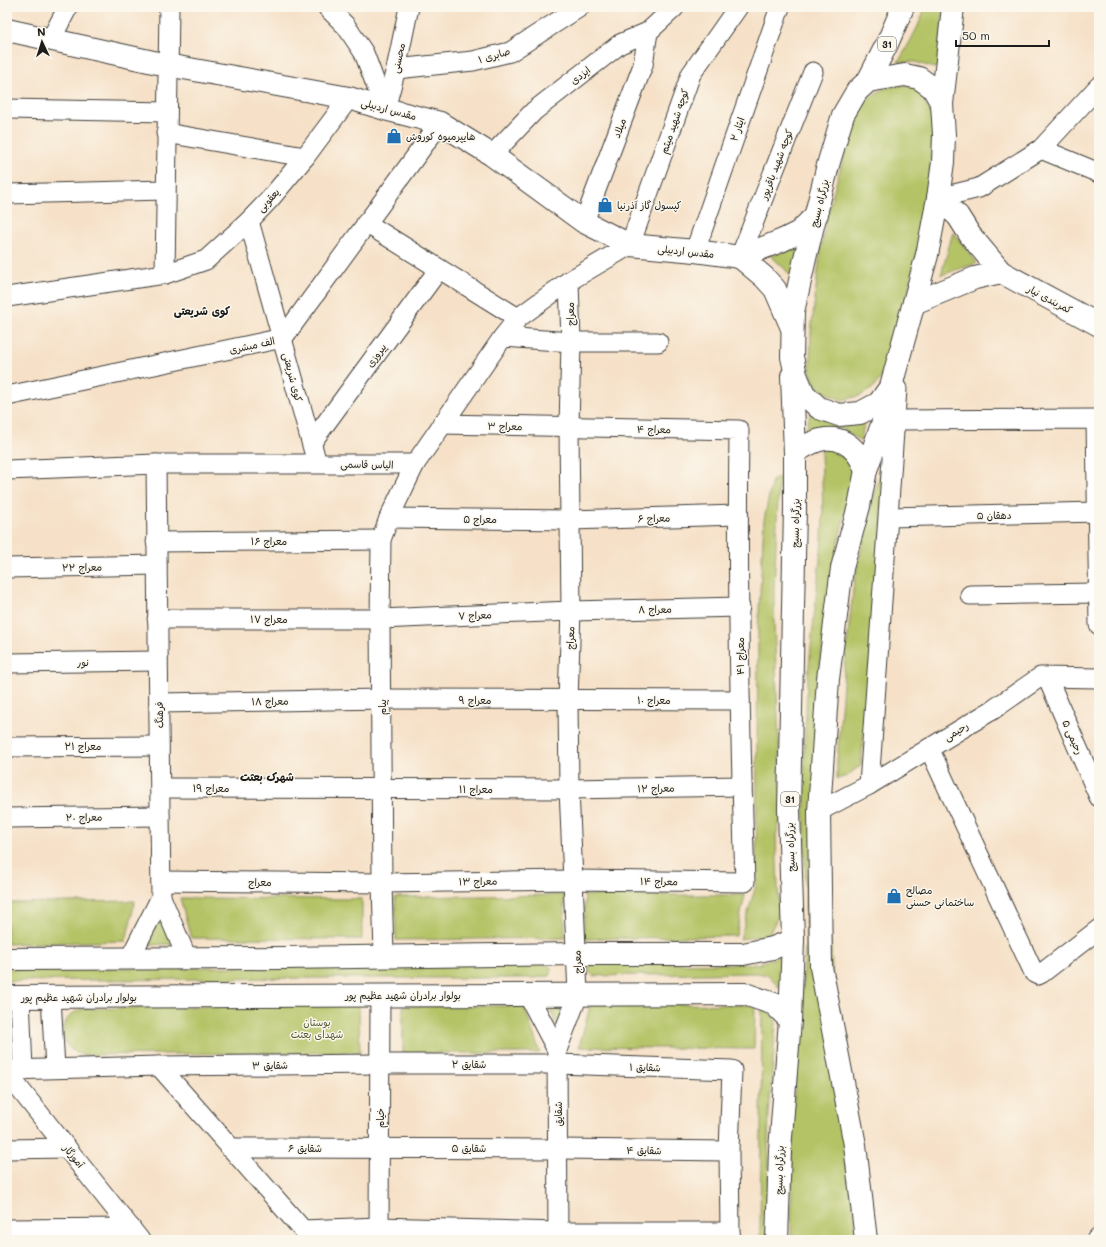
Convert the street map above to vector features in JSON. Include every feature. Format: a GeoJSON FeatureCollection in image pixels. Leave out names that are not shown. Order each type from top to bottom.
{"type":"FeatureCollection","features":[{"type":"Feature","properties":{"kind":"main road","name":"بزرگراه بسیج"},"geometry":{"type":"LineString","coordinates":[[777,1240],[780,1150],[790,1020],[793,940],[789,810],[795,453],[792,357],[793,312],[828,165],[844,115],[857,91],[868,81],[887,44],[903,7]]}},
{"type":"Feature","properties":{"kind":"main road","name":"بزرگراه بسیج"},"geometry":{"type":"LineString","coordinates":[[866,1240],[856,1145],[821,967],[819,811],[828,679],[842,568],[859,506],[866,470],[884,420],[891,386],[926,254],[938,198],[943,162],[944,135],[942,104],[953,7]]}},
{"type":"Feature","properties":{"kind":"main road","name":"مقدس اردبیلی"},"geometry":{"type":"LineString","coordinates":[[7,30],[167,65],[349,98],[440,123],[492,155],[584,222],[630,246],[695,251],[740,257]]}},
{"type":"Feature","properties":{"kind":"main road","name":"بزرگراه بسیج"},"geometry":{"type":"LineString","coordinates":[[868,81],[905,75],[919,78],[933,88],[942,104]]}},
{"type":"Feature","properties":{"kind":"main road"},"geometry":{"type":"LineString","coordinates":[[914,303],[975,278],[1001,272],[970,235],[958,216],[938,198]]}},
{"type":"Feature","properties":{"kind":"main road"},"geometry":{"type":"LineString","coordinates":[[792,328],[775,289],[764,277],[740,257],[799,232],[817,214]]}},
{"type":"Feature","properties":{"kind":"main road","name":"کمربندی نیار"},"geometry":{"type":"LineString","coordinates":[[1001,272],[1099,325]]}},
{"type":"Feature","properties":{"kind":"main road","name":"بزرگراه بسیج"},"geometry":{"type":"LineString","coordinates":[[792,357],[796,375],[804,394],[820,408],[840,415],[860,413],[878,402],[891,386]]}},
{"type":"Feature","properties":{"kind":"main road"},"geometry":{"type":"LineString","coordinates":[[795,453],[807,444],[822,438],[842,440],[856,452],[866,470]]}},
{"type":"Feature","properties":{"kind":"main road"},"geometry":{"type":"LineString","coordinates":[[7,959],[743,954],[773,948],[793,940]]}},
{"type":"Feature","properties":{"kind":"main road","name":"بولوار برادران شهید عظیم‌ پور"},"geometry":{"type":"LineString","coordinates":[[14,997],[745,994],[774,1004],[790,1020]]}},
{"type":"Feature","properties":{"kind":"street"},"geometry":{"type":"LineString","coordinates":[[51,40],[68,7]]}},
{"type":"Feature","properties":{"kind":"street"},"geometry":{"type":"LineString","coordinates":[[165,274],[165,190],[169,7]]}},
{"type":"Feature","properties":{"kind":"street"},"geometry":{"type":"LineString","coordinates":[[327,7],[346,26],[364,52],[385,109]]}},
{"type":"Feature","properties":{"kind":"street","name":"محسنی"},"geometry":{"type":"LineString","coordinates":[[385,109],[410,7]]}},
{"type":"Feature","properties":{"kind":"street","name":"صابری ۱"},"geometry":{"type":"LineString","coordinates":[[396,69],[473,61],[510,52],[580,7]]}},
{"type":"Feature","properties":{"kind":"street","name":"ایزدی"},"geometry":{"type":"LineString","coordinates":[[492,155],[534,111],[620,44],[648,32],[675,7]]}},
{"type":"Feature","properties":{"kind":"street","name":"کوچه شهید میثم"},"geometry":{"type":"LineString","coordinates":[[630,246],[691,74],[738,7]]}},
{"type":"Feature","properties":{"kind":"street","name":"ایثار ۲"},"geometry":{"type":"LineString","coordinates":[[695,251],[779,8]]}},
{"type":"Feature","properties":{"kind":"street","name":"میلاد"},"geometry":{"type":"LineString","coordinates":[[584,222],[643,65],[648,32]]}},
{"type":"Feature","properties":{"kind":"street","name":"کوچه شهید باقرپور"},"geometry":{"type":"LineString","coordinates":[[740,257],[813,72]]}},
{"type":"Feature","properties":{"kind":"street"},"geometry":{"type":"LineString","coordinates":[[938,198],[979,188],[1041,149],[1099,86]]}},
{"type":"Feature","properties":{"kind":"street","name":"یعقوبی"},"geometry":{"type":"LineString","coordinates":[[7,297],[165,274],[206,260],[249,221],[270,199],[305,157],[349,98]]}},
{"type":"Feature","properties":{"kind":"street"},"geometry":{"type":"LineString","coordinates":[[7,109],[167,112]]}},
{"type":"Feature","properties":{"kind":"street","name":"الف مبشری"},"geometry":{"type":"LineString","coordinates":[[7,396],[283,338],[440,123]]}},
{"type":"Feature","properties":{"kind":"street"},"geometry":{"type":"LineString","coordinates":[[166,133],[305,157]]}},
{"type":"Feature","properties":{"kind":"street"},"geometry":{"type":"LineString","coordinates":[[1041,149],[1099,173]]}},
{"type":"Feature","properties":{"kind":"street"},"geometry":{"type":"LineString","coordinates":[[7,194],[165,190]]}},
{"type":"Feature","properties":{"kind":"street","name":"کوی شریعتی"},"geometry":{"type":"LineString","coordinates":[[249,221],[318,463]]}},
{"type":"Feature","properties":{"kind":"street"},"geometry":{"type":"LineString","coordinates":[[366,223],[518,318]]}},
{"type":"Feature","properties":{"kind":"street"},"geometry":{"type":"LineString","coordinates":[[416,464],[442,424],[518,318],[569,281],[630,246]]}},
{"type":"Feature","properties":{"kind":"street","name":"پیروزی"},"geometry":{"type":"LineString","coordinates":[[312,442],[440,268]]}},
{"type":"Feature","properties":{"kind":"street","name":"معراج"},"geometry":{"type":"LineString","coordinates":[[569,281],[571,342],[568,427],[571,611],[568,700],[569,789],[578,995]]}},
{"type":"Feature","properties":{"kind":"street"},"geometry":{"type":"LineString","coordinates":[[503,337],[571,342],[658,342]]}},
{"type":"Feature","properties":{"kind":"street"},"geometry":{"type":"LineString","coordinates":[[869,785],[896,420],[898,362]]}},
{"type":"Feature","properties":{"kind":"street"},"geometry":{"type":"LineString","coordinates":[[896,420],[1096,419],[1099,625]]}},
{"type":"Feature","properties":{"kind":"street","name":"معراج ۳"},"geometry":{"type":"LineString","coordinates":[[442,424],[568,427]]}},
{"type":"Feature","properties":{"kind":"street","name":"معراج ۴"},"geometry":{"type":"LineString","coordinates":[[568,427],[739,430]]}},
{"type":"Feature","properties":{"kind":"street","name":"معراج ۴۱"},"geometry":{"type":"LineString","coordinates":[[739,430],[738,516],[740,700],[745,882]]}},
{"type":"Feature","properties":{"kind":"street","name":"الیاس قاسمی"},"geometry":{"type":"LineString","coordinates":[[7,469],[156,464],[416,464]]}},
{"type":"Feature","properties":{"kind":"street","name":"فرهنگ"},"geometry":{"type":"LineString","coordinates":[[130,958],[161,889],[156,464]]}},
{"type":"Feature","properties":{"kind":"street","name":"پیام"},"geometry":{"type":"LineString","coordinates":[[384,957],[380,619],[381,540],[389,518],[416,464]]}},
{"type":"Feature","properties":{"kind":"street","name":"دهقان ۵"},"geometry":{"type":"LineString","coordinates":[[889,517],[1098,512]]}},
{"type":"Feature","properties":{"kind":"street","name":"معراج ۶"},"geometry":{"type":"LineString","coordinates":[[570,520],[738,516]]}},
{"type":"Feature","properties":{"kind":"street","name":"معراج ۵"},"geometry":{"type":"LineString","coordinates":[[389,518],[570,520]]}},
{"type":"Feature","properties":{"kind":"street","name":"معراج ۱۶"},"geometry":{"type":"LineString","coordinates":[[156,542],[381,540]]}},
{"type":"Feature","properties":{"kind":"street","name":"معراج ۲۲"},"geometry":{"type":"LineString","coordinates":[[7,568],[157,565]]}},
{"type":"Feature","properties":{"kind":"street"},"geometry":{"type":"LineString","coordinates":[[970,595],[1099,592]]}},
{"type":"Feature","properties":{"kind":"street","name":"معراج ۸"},"geometry":{"type":"LineString","coordinates":[[571,611],[740,607]]}},
{"type":"Feature","properties":{"kind":"street","name":"معراج ۷"},"geometry":{"type":"LineString","coordinates":[[380,619],[571,611]]}},
{"type":"Feature","properties":{"kind":"street","name":"معراج ۱۷"},"geometry":{"type":"LineString","coordinates":[[158,620],[380,619]]}},
{"type":"Feature","properties":{"kind":"street","name":"نور"},"geometry":{"type":"LineString","coordinates":[[7,663],[158,661]]}},
{"type":"Feature","properties":{"kind":"street","name":"رحیمی"},"geometry":{"type":"LineString","coordinates":[[819,811],[869,785],[994,709],[1040,677],[1099,678]]}},
{"type":"Feature","properties":{"kind":"street","name":"رحیمی ۵"},"geometry":{"type":"LineString","coordinates":[[1046,677],[1099,797]]}},
{"type":"Feature","properties":{"kind":"street","name":"معراج ۹"},"geometry":{"type":"LineString","coordinates":[[382,699],[568,700]]}},
{"type":"Feature","properties":{"kind":"street","name":"معراج ۱۸"},"geometry":{"type":"LineString","coordinates":[[159,703],[382,699]]}},
{"type":"Feature","properties":{"kind":"street","name":"معراج ۱۰"},"geometry":{"type":"LineString","coordinates":[[568,700],[740,700]]}},
{"type":"Feature","properties":{"kind":"street","name":"معراج ۲۱"},"geometry":{"type":"LineString","coordinates":[[7,747],[159,746]]}},
{"type":"Feature","properties":{"kind":"street"},"geometry":{"type":"LineString","coordinates":[[929,748],[1034,973],[1038,975],[1099,929]]}},
{"type":"Feature","properties":{"kind":"street","name":"معراج ۱۲"},"geometry":{"type":"LineString","coordinates":[[569,789],[742,786]]}},
{"type":"Feature","properties":{"kind":"street","name":"معراج ۱۹"},"geometry":{"type":"LineString","coordinates":[[160,788],[382,789]]}},
{"type":"Feature","properties":{"kind":"street","name":"معراج ۱۱"},"geometry":{"type":"LineString","coordinates":[[382,789],[569,789]]}},
{"type":"Feature","properties":{"kind":"street","name":"معراج ۲۰"},"geometry":{"type":"LineString","coordinates":[[7,818],[160,816]]}},
{"type":"Feature","properties":{"kind":"street","name":"معراج ۱۴"},"geometry":{"type":"LineString","coordinates":[[574,880],[745,882]]}},
{"type":"Feature","properties":{"kind":"street","name":"معراج ۱۳"},"geometry":{"type":"LineString","coordinates":[[382,883],[574,880]]}},
{"type":"Feature","properties":{"kind":"street","name":"معراج"},"geometry":{"type":"LineString","coordinates":[[161,889],[382,883]]}},
{"type":"Feature","properties":{"kind":"street"},"geometry":{"type":"LineString","coordinates":[[161,889],[187,958]]}},
{"type":"Feature","properties":{"kind":"street","name":"خیام"},"geometry":{"type":"LineString","coordinates":[[379,1234],[380,995]]}},
{"type":"Feature","properties":{"kind":"street","name":"شقایق"},"geometry":{"type":"LineString","coordinates":[[528,995],[557,1057],[558,1236]]}},
{"type":"Feature","properties":{"kind":"street"},"geometry":{"type":"LineString","coordinates":[[557,1057],[578,995]]}},
{"type":"Feature","properties":{"kind":"street"},"geometry":{"type":"LineString","coordinates":[[12,1071],[14,997]]}},
{"type":"Feature","properties":{"kind":"street"},"geometry":{"type":"LineString","coordinates":[[51,997],[55,1068]]}},
{"type":"Feature","properties":{"kind":"street","name":"شقایق ۲"},"geometry":{"type":"LineString","coordinates":[[380,1064],[557,1057]]}},
{"type":"Feature","properties":{"kind":"street","name":"شقایق ۱"},"geometry":{"type":"LineString","coordinates":[[557,1057],[732,1070],[729,1151]]}},
{"type":"Feature","properties":{"kind":"street","name":"شقایق ۳"},"geometry":{"type":"LineString","coordinates":[[12,1071],[55,1068],[159,1066],[380,1064]]}},
{"type":"Feature","properties":{"kind":"street"},"geometry":{"type":"LineString","coordinates":[[159,1066],[306,1235],[730,1236],[729,1151]]}},
{"type":"Feature","properties":{"kind":"street","name":"آموزگار"},"geometry":{"type":"LineString","coordinates":[[12,1071],[67,1148],[135,1234]]}},
{"type":"Feature","properties":{"kind":"street"},"geometry":{"type":"LineString","coordinates":[[7,1149],[67,1148]]}},
{"type":"Feature","properties":{"kind":"street","name":"شقایق ۶"},"geometry":{"type":"LineString","coordinates":[[230,1148],[380,1148]]}},
{"type":"Feature","properties":{"kind":"street","name":"شقایق ۵"},"geometry":{"type":"LineString","coordinates":[[380,1148],[558,1149]]}},
{"type":"Feature","properties":{"kind":"street","name":"شقایق ۴"},"geometry":{"type":"LineString","coordinates":[[558,1149],[729,1151]]}},
{"type":"Feature","properties":{"kind":"street"},"geometry":{"type":"LineString","coordinates":[[7,1229],[135,1234]]}},
{"type":"Feature","properties":{"kind":"street"},"geometry":{"type":"LineString","coordinates":[[1096,1240],[1099,1237]]}},
{"type":"Feature","properties":{"kind":"green space"},"geometry":{"type":"Polygon","coordinates":[[[925,7],[944,7],[938,67],[934,68],[915,62],[898,62],[917,28],[925,7]]]}},
{"type":"Feature","properties":{"kind":"green space"},"geometry":{"type":"Polygon","coordinates":[[[904,85],[913,87],[920,93],[931,113],[934,125],[929,183],[919,242],[905,305],[881,378],[873,388],[860,396],[842,400],[828,394],[815,385],[810,370],[811,332],[820,254],[827,216],[858,112],[867,99],[876,93],[885,88],[904,85]]]}},
{"type":"Feature","properties":{"kind":"green space"},"geometry":{"type":"Polygon","coordinates":[[[953,232],[977,263],[941,275],[953,232]]]}},
{"type":"Feature","properties":{"kind":"green space"},"geometry":{"type":"Polygon","coordinates":[[[808,241],[798,285],[785,269],[771,256],[792,249],[808,241]]]}},
{"type":"Feature","properties":{"kind":"green space"},"geometry":{"type":"Polygon","coordinates":[[[811,411],[864,423],[861,442],[845,430],[827,428],[805,432],[811,411]]]}},
{"type":"Feature","properties":{"kind":"green space"},"geometry":{"type":"Polygon","coordinates":[[[889,445],[861,765],[847,776],[837,779],[844,671],[854,582],[872,503],[889,445]]]}},
{"type":"Feature","properties":{"kind":"green space"},"geometry":{"type":"Polygon","coordinates":[[[828,448],[841,452],[858,468],[839,540],[816,689],[840,1107],[858,1240],[791,1240],[792,1122],[806,938],[804,766],[807,685],[822,540],[823,512],[821,451],[828,448]]]}},
{"type":"Feature","properties":{"kind":"green space"},"geometry":{"type":"Polygon","coordinates":[[[779,477],[774,622],[782,814],[776,835],[779,915],[768,935],[740,939],[756,885],[758,629],[764,520],[772,481],[779,477]]]}},
{"type":"Feature","properties":{"kind":"green space"},"geometry":{"type":"Polygon","coordinates":[[[564,895],[565,938],[396,940],[395,897],[564,895]]]}},
{"type":"Feature","properties":{"kind":"green space"},"geometry":{"type":"Polygon","coordinates":[[[585,895],[745,895],[736,936],[583,939],[585,895]]]}},
{"type":"Feature","properties":{"kind":"green space"},"geometry":{"type":"Polygon","coordinates":[[[180,898],[362,899],[362,939],[191,938],[180,898]]]}},
{"type":"Feature","properties":{"kind":"green space"},"geometry":{"type":"Polygon","coordinates":[[[135,901],[126,941],[7,944],[7,903],[135,901]]]}},
{"type":"Feature","properties":{"kind":"green space"},"geometry":{"type":"Polygon","coordinates":[[[160,908],[171,944],[148,945],[160,908]]]}},
{"type":"Feature","properties":{"kind":"green space"},"geometry":{"type":"Polygon","coordinates":[[[782,953],[781,985],[778,987],[770,977],[757,973],[593,976],[589,972],[590,965],[597,963],[757,964],[777,957],[782,953]]]}},
{"type":"Feature","properties":{"kind":"green space"},"geometry":{"type":"Polygon","coordinates":[[[547,964],[552,969],[550,976],[533,978],[299,978],[7,981],[7,969],[547,964]]]}},
{"type":"Feature","properties":{"kind":"green space"},"geometry":{"type":"Polygon","coordinates":[[[566,1002],[558,1029],[548,1004],[566,1002]]]}},
{"type":"Feature","properties":{"kind":"green space","name":"بوستان شهدای بعثت"},"geometry":{"type":"Polygon","coordinates":[[[359,1003],[360,1052],[83,1055],[74,1051],[68,1046],[64,1040],[63,1033],[67,1019],[81,1009],[359,1003]]]}},
{"type":"Feature","properties":{"kind":"green space"},"geometry":{"type":"Polygon","coordinates":[[[591,1003],[755,1005],[754,1049],[579,1047],[591,1003]]]}},
{"type":"Feature","properties":{"kind":"green space"},"geometry":{"type":"Polygon","coordinates":[[[762,1003],[776,1021],[769,1114],[766,1240],[760,1240],[762,1003]]]}},
{"type":"Feature","properties":{"kind":"green space"},"geometry":{"type":"Polygon","coordinates":[[[403,1006],[524,1006],[540,1053],[403,1053],[403,1006]]]}},
{"type":"Feature","properties":{"kind":"green space"},"geometry":{"type":"Polygon","coordinates":[[[7,1015],[12,1023],[13,1036],[7,1047],[7,1015]]]}},
{"type":"Feature","properties":{"kind":"place","name":"هایپرمیوه کوروش"},"geometry":{"type":"Point","coordinates":[394,136]}},
{"type":"Feature","properties":{"kind":"place","name":"کپسول گاز آذرنیا"},"geometry":{"type":"Point","coordinates":[605,205]}},
{"type":"Feature","properties":{"kind":"place","name":"مصالح ساختمانی حسنی"},"geometry":{"type":"Point","coordinates":[894,896]}},
{"type":"Feature","properties":{"kind":"district","name":"کوی شریعتی"},"geometry":{"type":"Point","coordinates":[202,310]}},
{"type":"Feature","properties":{"kind":"district","name":"شهرک بعثت"},"geometry":{"type":"Point","coordinates":[267,776]}}]}
